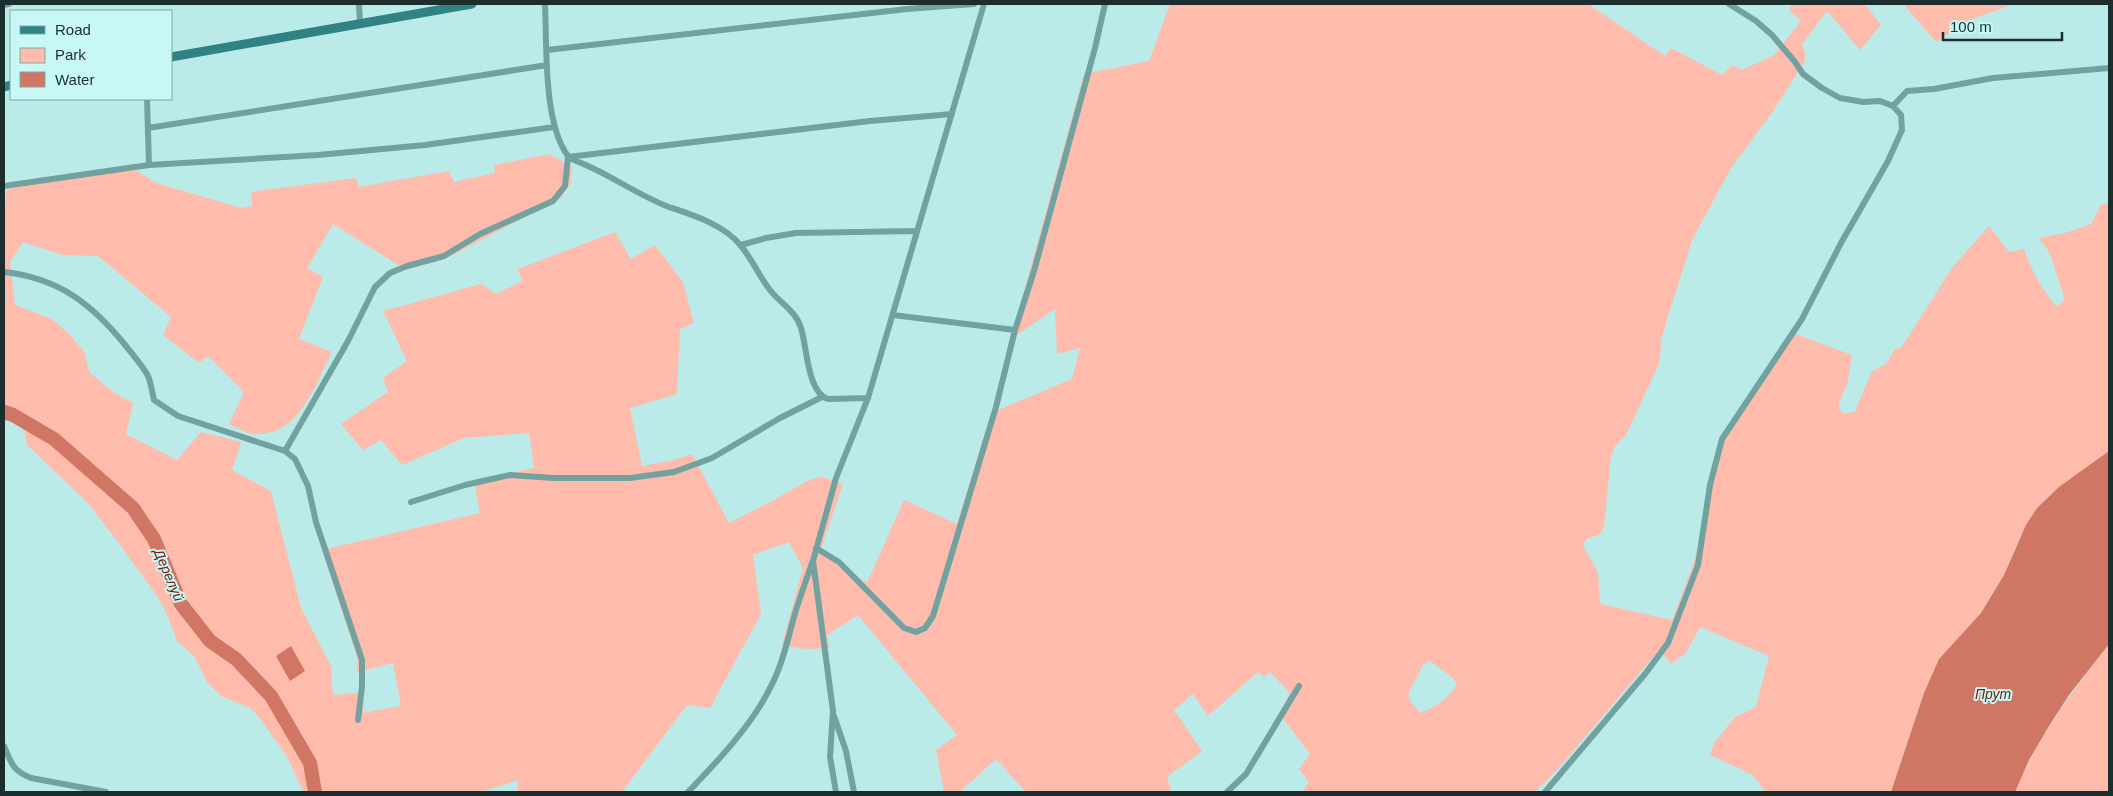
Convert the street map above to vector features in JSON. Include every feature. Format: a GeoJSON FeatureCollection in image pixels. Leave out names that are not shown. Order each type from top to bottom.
{"type":"FeatureCollection","features":[{"type":"Feature","properties":{"kind":"main road"},"geometry":{"type":"LineString","coordinates":[[172,57],[472,4]]}},
{"type":"Feature","properties":{"kind":"street"},"geometry":{"type":"LineString","coordinates":[[4,5],[9,4]]}},
{"type":"Feature","properties":{"kind":"street"},"geometry":{"type":"LineString","coordinates":[[359,4],[360,24]]}},
{"type":"Feature","properties":{"kind":"street"},"geometry":{"type":"LineString","coordinates":[[285,451],[348,341],[375,287],[390,273],[407,266],[444,256],[480,234],[553,201],[565,186],[568,157],[554,127],[547,65],[545,4]]}},
{"type":"Feature","properties":{"kind":"street"},"geometry":{"type":"LineString","coordinates":[[548,50],[907,9],[974,4]]}},
{"type":"Feature","properties":{"kind":"street"},"geometry":{"type":"LineString","coordinates":[[688,792],[715,765],[745,727],[769,691],[787,647],[836,478],[868,398],[984,4]]}},
{"type":"Feature","properties":{"kind":"street"},"geometry":{"type":"LineString","coordinates":[[816,548],[839,562],[904,628],[916,632],[925,628],[933,616],[972,490],[1015,330],[1034,271],[1105,4]]}},
{"type":"Feature","properties":{"kind":"street"},"geometry":{"type":"LineString","coordinates":[[1545,792],[1645,674],[1668,643],[1698,566],[1710,485],[1722,439],[1802,319],[1841,243],[1888,161],[1902,130],[1901,115],[1893,106],[1880,101],[1863,102],[1840,98],[1822,88],[1802,74],[1795,62],[1772,35],[1756,21],[1729,4]]}},
{"type":"Feature","properties":{"kind":"street"},"geometry":{"type":"LineString","coordinates":[[148,128],[547,65]]}},
{"type":"Feature","properties":{"kind":"street"},"geometry":{"type":"LineString","coordinates":[[1893,106],[1907,91],[1934,89],[1993,78],[2109,68]]}},
{"type":"Feature","properties":{"kind":"street"},"geometry":{"type":"LineString","coordinates":[[147,100],[149,165]]}},
{"type":"Feature","properties":{"kind":"street"},"geometry":{"type":"LineString","coordinates":[[568,157],[870,121],[952,114]]}},
{"type":"Feature","properties":{"kind":"street"},"geometry":{"type":"LineString","coordinates":[[4,186],[149,165],[318,155],[425,145],[554,127]]}},
{"type":"Feature","properties":{"kind":"street"},"geometry":{"type":"LineString","coordinates":[[568,157],[596,169],[658,203],[690,214],[720,228],[730,235],[741,245],[771,291],[793,312],[801,327],[809,367],[817,392],[822,397],[828,399],[868,398]]}},
{"type":"Feature","properties":{"kind":"street"},"geometry":{"type":"LineString","coordinates":[[741,245],[796,233],[916,231]]}},
{"type":"Feature","properties":{"kind":"street"},"geometry":{"type":"LineString","coordinates":[[4,272],[25,274],[72,293],[106,322],[135,358],[147,375],[154,400],[178,416],[285,451],[295,459],[308,486],[316,522],[362,660],[362,686],[358,720]]}},
{"type":"Feature","properties":{"kind":"street"},"geometry":{"type":"LineString","coordinates":[[893,315],[1015,330]]}},
{"type":"Feature","properties":{"kind":"street"},"geometry":{"type":"LineString","coordinates":[[411,502],[465,485],[510,475],[554,478],[630,478],[674,472],[712,458],[780,418],[822,397]]}},
{"type":"Feature","properties":{"kind":"street"},"geometry":{"type":"LineString","coordinates":[[813,561],[833,711],[846,752],[854,792]]}},
{"type":"Feature","properties":{"kind":"street"},"geometry":{"type":"LineString","coordinates":[[1227,792],[1246,774],[1299,686]]}},
{"type":"Feature","properties":{"kind":"street"},"geometry":{"type":"LineString","coordinates":[[833,711],[830,757],[836,792]]}},
{"type":"Feature","properties":{"kind":"street"},"geometry":{"type":"LineString","coordinates":[[4,746],[13,767],[19,773],[31,778],[106,792]]}},
{"type":"Feature","properties":{"kind":"green space"},"geometry":{"type":"Polygon","coordinates":[[[1170,4],[1588,4],[1665,56],[1671,48],[1722,75],[1732,65],[1742,70],[1774,55],[1801,21],[1789,10],[1792,4],[1865,4],[1881,25],[1860,50],[1827,11],[1802,44],[1805,61],[1774,110],[1731,168],[1692,240],[1662,336],[1659,364],[1626,435],[1615,446],[1611,456],[1604,527],[1599,535],[1586,539],[1583,546],[1598,572],[1600,604],[1672,620],[1693,565],[1701,534],[1711,469],[1719,443],[1790,332],[1852,355],[1847,385],[1839,402],[1839,410],[1845,414],[1855,411],[1872,371],[1886,364],[1895,349],[1901,348],[1952,268],[1989,226],[2009,252],[2024,249],[2038,280],[2057,307],[2065,299],[2049,252],[2039,238],[2065,233],[2091,224],[2100,206],[2109,202],[2109,451],[2050,495],[2037,508],[2016,546],[2004,575],[1981,613],[1939,659],[1924,693],[1891,792],[1764,792],[1753,775],[1710,755],[1714,743],[1735,717],[1756,707],[1769,656],[1700,627],[1686,653],[1671,664],[1659,650],[1557,770],[1535,792],[1302,792],[1309,782],[1299,769],[1310,754],[1279,713],[1290,693],[1270,672],[1264,677],[1258,672],[1208,716],[1193,694],[1174,710],[1202,751],[1167,777],[1171,791],[1026,792],[996,759],[962,790],[963,792],[944,792],[936,750],[957,735],[858,615],[827,635],[829,648],[806,649],[782,645],[803,568],[789,542],[753,555],[761,614],[710,708],[687,705],[622,792],[518,792],[517,780],[482,792],[304,792],[286,755],[260,719],[252,709],[221,696],[207,682],[195,657],[177,641],[166,612],[157,596],[115,538],[87,502],[27,445],[25,427],[21,418],[4,409],[4,208],[7,190],[22,185],[135,170],[156,183],[241,208],[252,206],[251,192],[356,178],[359,187],[449,171],[454,182],[495,173],[494,165],[549,154],[572,167],[571,182],[561,198],[443,260],[406,270],[333,224],[307,268],[323,277],[299,339],[332,352],[305,405],[296,416],[273,432],[251,433],[229,424],[244,392],[208,356],[199,363],[163,335],[171,317],[98,256],[63,255],[23,242],[10,262],[15,305],[52,319],[70,335],[85,353],[89,372],[114,393],[133,403],[126,434],[177,460],[201,432],[241,442],[232,470],[271,491],[301,608],[331,666],[333,695],[364,692],[363,713],[401,706],[393,663],[357,672],[357,657],[322,550],[480,513],[474,481],[534,468],[529,433],[464,438],[402,465],[381,440],[363,450],[341,424],[388,392],[383,378],[407,361],[383,311],[481,284],[496,294],[522,281],[518,269],[615,232],[631,259],[655,245],[683,282],[694,323],[680,329],[677,394],[630,408],[642,466],[674,460],[692,454],[729,523],[809,480],[822,477],[843,484],[821,549],[867,583],[904,500],[957,524],[991,413],[1072,379],[1080,348],[1057,354],[1055,309],[1011,339],[1084,74],[1149,61],[1170,4]],[[1430,661],[1425,663],[1408,694],[1410,701],[1420,712],[1431,709],[1454,690],[1457,685],[1453,678],[1430,661]]]}},
{"type":"Feature","properties":{"kind":"green space"},"geometry":{"type":"Polygon","coordinates":[[[2014,4],[1969,20],[1936,42],[1904,5],[2014,4]]]}},
{"type":"Feature","properties":{"kind":"green space"},"geometry":{"type":"Polygon","coordinates":[[[2109,644],[2109,792],[2015,792],[2045,733],[2069,697],[2109,644]]]}},
{"type":"Feature","properties":{"kind":"water","name":"Прут"},"geometry":{"type":"Polygon","coordinates":[[[2109,451],[2109,644],[2069,695],[2049,726],[2029,760],[2015,792],[1891,792],[1924,693],[1939,659],[1981,613],[2004,575],[2026,525],[2037,508],[2059,487],[2109,451]]]}},
{"type":"Feature","properties":{"kind":"water"},"geometry":{"type":"Polygon","coordinates":[[[291,646],[305,671],[290,681],[276,656],[291,646]]]}},
{"type":"Feature","properties":{"kind":"waterway","name":"Дерелуй"},"geometry":{"type":"LineString","coordinates":[[4,412],[13,415],[54,439],[133,508],[154,539],[181,604],[210,641],[236,659],[271,696],[310,763],[315,792]]}}]}
